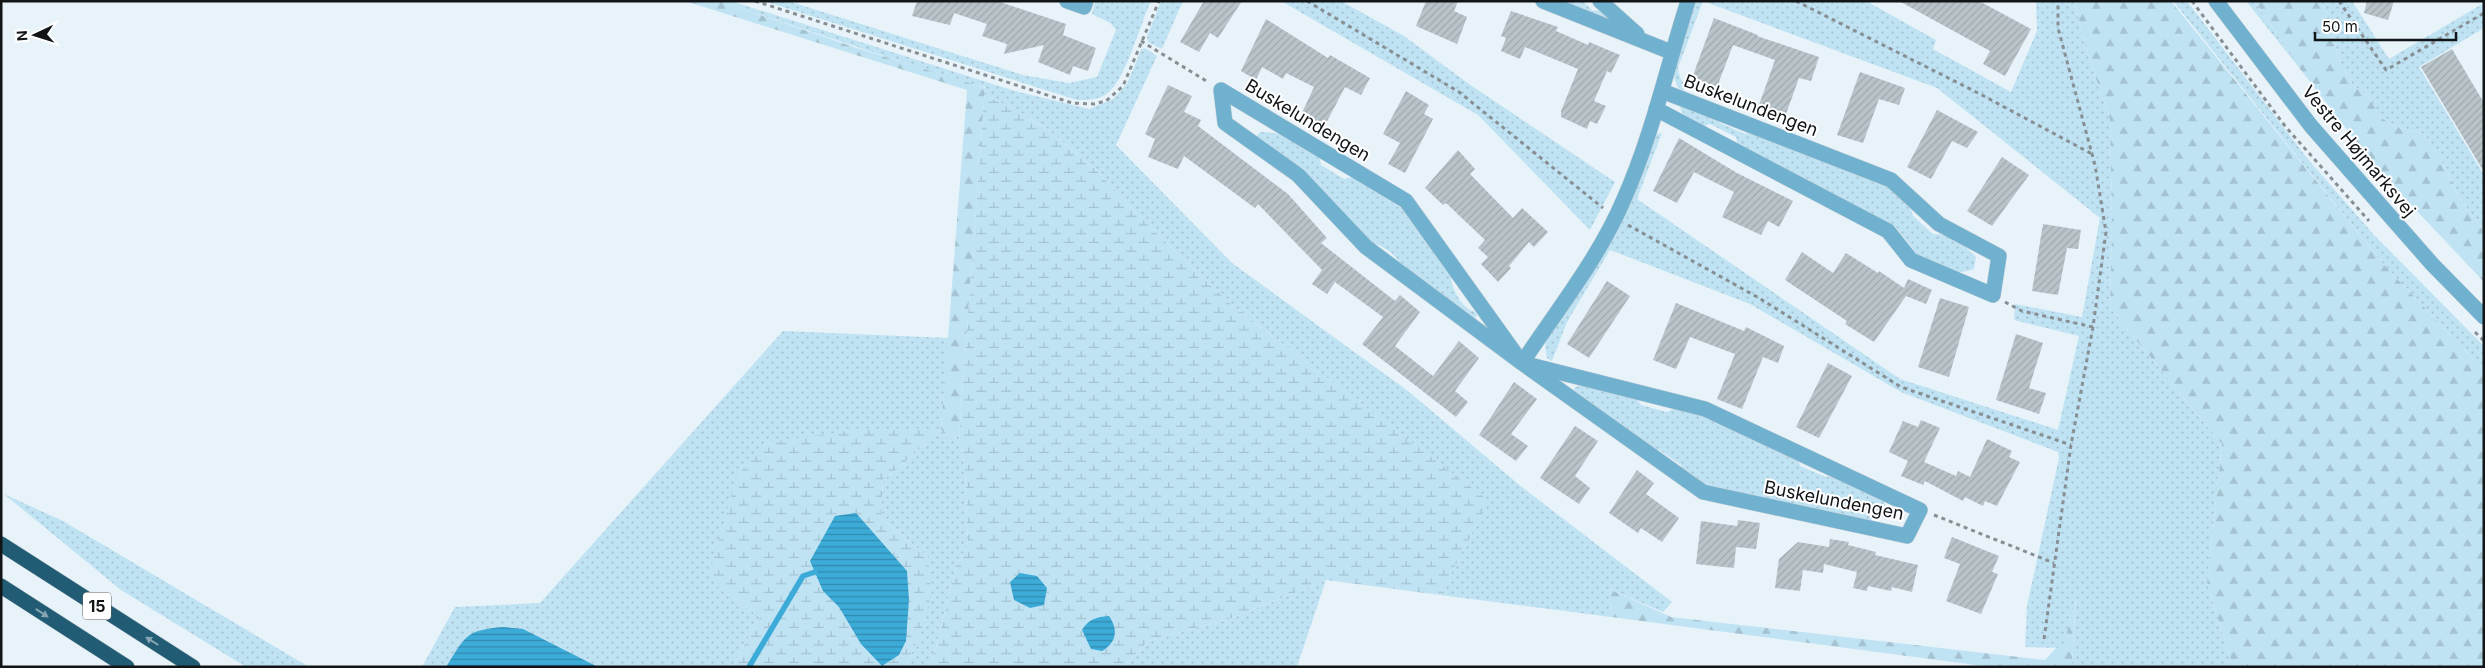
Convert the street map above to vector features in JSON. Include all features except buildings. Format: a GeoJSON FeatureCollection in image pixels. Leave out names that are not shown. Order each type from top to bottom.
{"type":"FeatureCollection","features":[{"type":"Feature","properties":{"kind":"highway","name":"15"},"geometry":{"type":"LineString","coordinates":[[1,544],[193,667]]}},
{"type":"Feature","properties":{"kind":"highway","name":"15"},"geometry":{"type":"LineString","coordinates":[[1,586],[127,667]]}},
{"type":"Feature","properties":{"kind":"street"},"geometry":{"type":"LineString","coordinates":[[1067,1],[1084,7],[1086,1]]}},
{"type":"Feature","properties":{"kind":"street","name":"Buskelundengen"},"geometry":{"type":"LineString","coordinates":[[1543,1],[1672,52]]}},
{"type":"Feature","properties":{"kind":"street","name":"Buskelundengen"},"geometry":{"type":"LineString","coordinates":[[1600,1],[1646,42]]}},
{"type":"Feature","properties":{"kind":"street","name":"Buskelundengen"},"geometry":{"type":"LineString","coordinates":[[1522,363],[1589,264],[1624,200],[1662,91],[1688,1]]}},
{"type":"Feature","properties":{"kind":"street","name":"Vestre Højmarksvej"},"geometry":{"type":"LineString","coordinates":[[2216,1],[2317,133],[2419,250],[2484,317]]}},
{"type":"Feature","properties":{"kind":"street","name":"Buskelundengen"},"geometry":{"type":"LineString","coordinates":[[1221,90],[1225,123],[1298,175],[1366,247],[1522,363],[1704,492],[1907,536],[1920,510],[1705,409],[1522,363],[1406,201],[1221,90]]}},
{"type":"Feature","properties":{"kind":"street","name":"Buskelundengen"},"geometry":{"type":"LineString","coordinates":[[1662,91],[1891,180],[1939,224],[2000,256],[1993,295]]}},
{"type":"Feature","properties":{"kind":"street"},"geometry":{"type":"LineString","coordinates":[[1656,109],[1888,231],[1911,260],[1993,295]]}},
{"type":"Feature","properties":{"kind":"path"},"geometry":{"type":"LineString","coordinates":[[755,1],[1072,103],[1094,104],[1106,101],[1123,86],[1158,1]]}},
{"type":"Feature","properties":{"kind":"path"},"geometry":{"type":"LineString","coordinates":[[1307,1],[1460,92],[1614,218],[1759,298],[1901,387],[2071,445]]}},
{"type":"Feature","properties":{"kind":"path"},"geometry":{"type":"LineString","coordinates":[[1796,1],[1980,94],[2092,155]]}},
{"type":"Feature","properties":{"kind":"path"},"geometry":{"type":"LineString","coordinates":[[2044,639],[2071,445],[2093,327],[2106,232],[2092,155],[2058,28],[2058,1]]}},
{"type":"Feature","properties":{"kind":"path"},"geometry":{"type":"LineString","coordinates":[[2339,1],[2386,70],[2484,13]]}},
{"type":"Feature","properties":{"kind":"path"},"geometry":{"type":"LineString","coordinates":[[1141,41],[1221,90]]}},
{"type":"Feature","properties":{"kind":"path"},"geometry":{"type":"LineString","coordinates":[[1993,295],[2022,311],[2093,327]]}},
{"type":"Feature","properties":{"kind":"path"},"geometry":{"type":"LineString","coordinates":[[1920,510],[2054,563]]}},
{"type":"Feature","properties":{"kind":"green space"},"geometry":{"type":"Polygon","coordinates":[[[685,1],[731,1],[740,8],[854,47],[985,88],[959,436],[950,441],[941,429],[967,90],[685,1]]]}},
{"type":"Feature","properties":{"kind":"green space"},"geometry":{"type":"Polygon","coordinates":[[[731,1],[1015,91],[1089,109],[1113,99],[1127,84],[1141,50],[1145,48],[1157,56],[1116,145],[1232,263],[1408,391],[1523,488],[1672,602],[1663,612],[1609,589],[1611,617],[1440,595],[1488,501],[1233,306],[1151,228],[1095,169],[1047,129],[1015,109],[990,98],[985,87],[965,83],[740,8],[731,1]]]}},
{"type":"Feature","properties":{"kind":"green space"},"geometry":{"type":"Polygon","coordinates":[[[764,1],[788,1],[1023,75],[1069,83],[1097,77],[1116,30],[1110,23],[1092,14],[1095,1],[1151,1],[1127,64],[1115,86],[1101,97],[1077,100],[764,1]]]}},
{"type":"Feature","properties":{"kind":"green space"},"geometry":{"type":"Polygon","coordinates":[[[1161,1],[1183,1],[1162,49],[1148,42],[1147,37],[1161,1]]]}},
{"type":"Feature","properties":{"kind":"green space"},"geometry":{"type":"Polygon","coordinates":[[[1281,1],[1341,1],[1404,36],[1469,84],[1615,182],[1590,230],[1478,115],[1281,1]]]}},
{"type":"Feature","properties":{"kind":"green space"},"geometry":{"type":"Polygon","coordinates":[[[1562,1],[1583,1],[1593,11],[1601,10],[1606,16],[1605,20],[1562,1]]]}},
{"type":"Feature","properties":{"kind":"green space"},"geometry":{"type":"Polygon","coordinates":[[[1695,1],[1703,1],[1678,68],[1685,86],[1683,92],[1677,86],[1672,71],[1695,1]]]}},
{"type":"Feature","properties":{"kind":"green space"},"geometry":{"type":"Polygon","coordinates":[[[1703,1],[1866,1],[1936,40],[1933,49],[2011,92],[2037,31],[2036,1],[2074,1],[2089,58],[2110,119],[2112,224],[2110,308],[2222,444],[2207,583],[2233,667],[2072,667],[2076,597],[2064,648],[2025,647],[2027,606],[2059,458],[2058,452],[1901,392],[1750,304],[1610,250],[1567,322],[1552,361],[1547,358],[1545,345],[1548,335],[1650,145],[1657,134],[1662,133],[1637,199],[1900,379],[2058,430],[2079,336],[2014,320],[2015,304],[2082,317],[2100,218],[1937,88],[1703,1]]]}},
{"type":"Feature","properties":{"kind":"green space"},"geometry":{"type":"Polygon","coordinates":[[[2074,1],[2171,1],[2384,265],[2484,370],[2484,667],[2233,667],[2207,583],[2222,444],[2110,308],[2112,224],[2110,119],[2089,58],[2074,1]]]}},
{"type":"Feature","properties":{"kind":"green space"},"geometry":{"type":"Polygon","coordinates":[[[2173,1],[2187,1],[2307,158],[2374,235],[2484,346],[2484,370],[2384,265],[2173,1]]]}},
{"type":"Feature","properties":{"kind":"green space"},"geometry":{"type":"Polygon","coordinates":[[[2246,1],[2255,1],[2297,65],[2246,1]]]}},
{"type":"Feature","properties":{"kind":"green space"},"geometry":{"type":"Polygon","coordinates":[[[2255,1],[2319,1],[2326,11],[2340,63],[2353,85],[2368,96],[2381,118],[2399,128],[2424,134],[2441,160],[2457,194],[2484,232],[2484,282],[2380,172],[2297,65],[2255,1]]]}},
{"type":"Feature","properties":{"kind":"green space"},"geometry":{"type":"Polygon","coordinates":[[[2319,1],[2352,1],[2389,59],[2484,3],[2484,28],[2419,67],[2484,175],[2484,232],[2457,194],[2441,160],[2424,134],[2399,128],[2381,118],[2368,96],[2353,85],[2340,63],[2326,11],[2319,1]]]}},
{"type":"Feature","properties":{"kind":"green space"},"geometry":{"type":"Polygon","coordinates":[[[985,87],[990,98],[1015,109],[1048,130],[1095,169],[1151,228],[1233,306],[1489,501],[1440,595],[1326,580],[1232,618],[1148,641],[1123,667],[931,667],[957,563],[968,546],[965,469],[959,436],[985,87]]]}},
{"type":"Feature","properties":{"kind":"green space"},"geometry":{"type":"Polygon","coordinates":[[[1685,104],[1715,116],[1720,123],[1745,134],[1753,131],[1878,180],[1904,200],[1908,204],[1913,216],[1933,234],[1946,235],[1967,248],[1976,257],[1974,269],[1950,272],[1936,268],[1914,257],[1913,249],[1895,226],[1888,226],[1738,146],[1736,137],[1710,124],[1701,127],[1685,118],[1680,107],[1685,104]]]}},
{"type":"Feature","properties":{"kind":"green space"},"geometry":{"type":"Polygon","coordinates":[[[1260,132],[1284,136],[1298,143],[1319,155],[1321,165],[1344,179],[1353,177],[1401,208],[1451,277],[1458,298],[1467,308],[1477,314],[1473,324],[1402,269],[1397,259],[1389,251],[1378,245],[1367,243],[1255,138],[1260,132]]]}},
{"type":"Feature","properties":{"kind":"green space"},"geometry":{"type":"Polygon","coordinates":[[[783,331],[949,338],[941,429],[715,585],[760,617],[732,667],[422,667],[455,607],[540,603],[783,331]]]}},
{"type":"Feature","properties":{"kind":"green space"},"geometry":{"type":"Polygon","coordinates":[[[1584,385],[1636,398],[1641,405],[1667,412],[1676,408],[1703,416],[1798,458],[1800,466],[1826,477],[1834,476],[1874,494],[1884,502],[1887,510],[1882,517],[1871,521],[1712,490],[1682,472],[1681,465],[1659,450],[1649,450],[1573,392],[1575,387],[1584,385]]]}},
{"type":"Feature","properties":{"kind":"green space"},"geometry":{"type":"Polygon","coordinates":[[[941,429],[950,441],[959,436],[965,469],[968,546],[957,563],[931,667],[905,667],[920,636],[928,557],[881,518],[883,479],[892,474],[941,429]]]}},
{"type":"Feature","properties":{"kind":"green space"},"geometry":{"type":"Polygon","coordinates":[[[941,429],[892,474],[883,479],[881,518],[928,557],[931,596],[920,636],[905,667],[732,667],[760,617],[715,585],[710,571],[736,478],[764,443],[855,430],[941,429]]]}},
{"type":"Feature","properties":{"kind":"green space"},"geometry":{"type":"Polygon","coordinates":[[[4,494],[63,521],[309,667],[246,667],[121,590],[4,494]]]}},
{"type":"Feature","properties":{"kind":"green space"},"geometry":{"type":"Polygon","coordinates":[[[1326,580],[1297,667],[1123,667],[1148,641],[1232,618],[1326,580]]]}},
{"type":"Feature","properties":{"kind":"green space"},"geometry":{"type":"Polygon","coordinates":[[[1609,589],[1671,617],[2045,660],[2056,648],[2064,647],[2076,592],[2072,667],[1991,667],[1611,617],[1609,589]]]}},
{"type":"Feature","properties":{"kind":"water"},"geometry":{"type":"Polygon","coordinates":[[[856,513],[907,571],[909,600],[906,641],[899,655],[882,666],[861,644],[839,607],[823,591],[810,561],[835,516],[856,513]]]}},
{"type":"Feature","properties":{"kind":"water"},"geometry":{"type":"Polygon","coordinates":[[[1020,573],[1037,576],[1047,588],[1044,605],[1030,608],[1014,600],[1010,582],[1020,573]]]}},
{"type":"Feature","properties":{"kind":"water"},"geometry":{"type":"Polygon","coordinates":[[[1109,616],[1115,631],[1113,640],[1102,651],[1091,649],[1082,630],[1093,619],[1109,616]]]}},
{"type":"Feature","properties":{"kind":"water"},"geometry":{"type":"Polygon","coordinates":[[[504,627],[523,629],[598,667],[446,667],[468,636],[481,630],[504,627]]]}},
{"type":"Feature","properties":{"kind":"waterway"},"geometry":{"type":"LineString","coordinates":[[749,667],[803,576],[815,572]]}}]}
